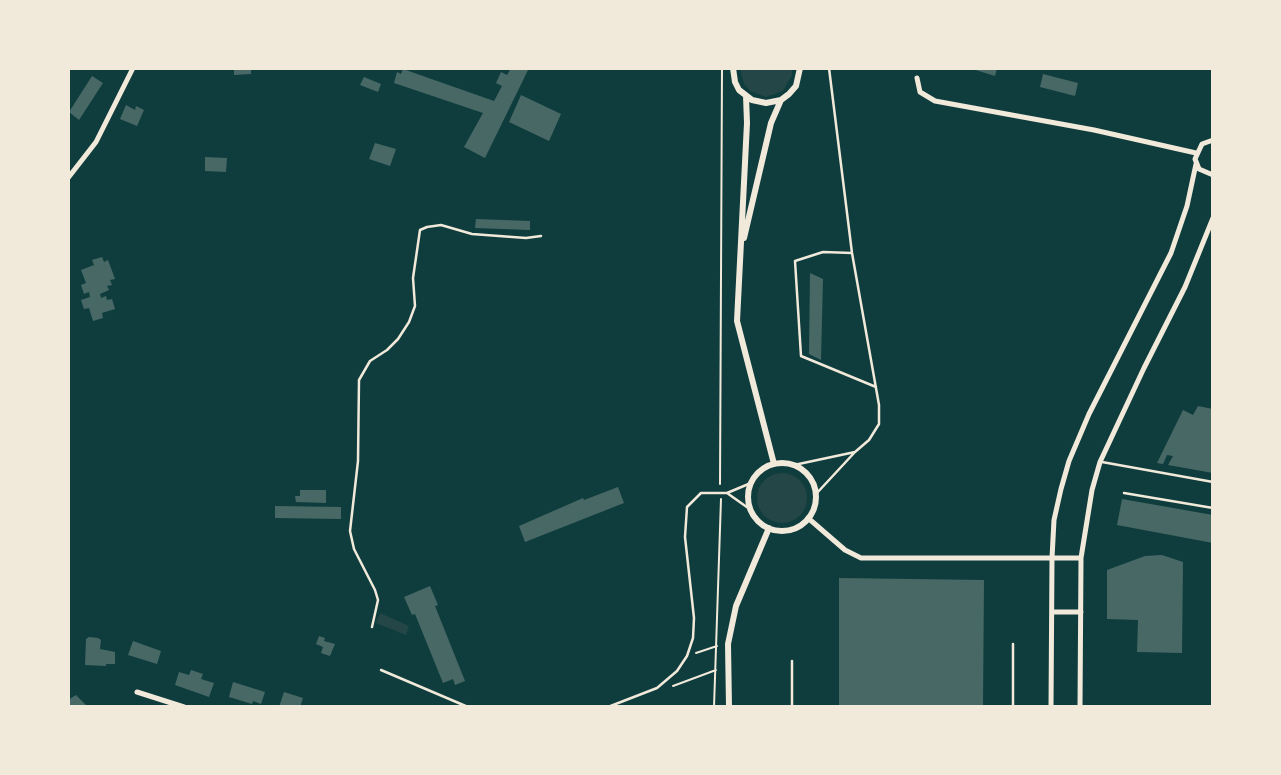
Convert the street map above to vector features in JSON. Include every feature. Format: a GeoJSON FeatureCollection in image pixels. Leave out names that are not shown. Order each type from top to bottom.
{"type":"FeatureCollection","features":[{"type":"Feature","properties":{"kind":"street"},"geometry":{"type":"LineString","coordinates":[[68,178],[96,142],[133,68]]}},
{"type":"Feature","properties":{"kind":"street"},"geometry":{"type":"LineString","coordinates":[[733,68],[735,82],[746,96],[759,102],[781,100]]}},
{"type":"Feature","properties":{"kind":"street"},"geometry":{"type":"LineString","coordinates":[[740,257],[769,130],[781,100],[796,86],[800,68]]}},
{"type":"Feature","properties":{"kind":"street"},"geometry":{"type":"LineString","coordinates":[[917,78],[920,92],[935,100],[1094,130],[1196,153]]}},
{"type":"Feature","properties":{"kind":"street"},"geometry":{"type":"LineString","coordinates":[[746,96],[737,321],[774,464]]}},
{"type":"Feature","properties":{"kind":"street"},"geometry":{"type":"LineString","coordinates":[[1051,707],[1054,520],[1069,461],[1089,414],[1171,253],[1187,206],[1196,153],[1202,144],[1213,140]]}},
{"type":"Feature","properties":{"kind":"street"},"geometry":{"type":"LineString","coordinates":[[1196,164],[1203,173],[1213,175]]}},
{"type":"Feature","properties":{"kind":"street"},"geometry":{"type":"LineString","coordinates":[[1080,707],[1081,558],[1100,462],[1185,288],[1213,218]]}},
{"type":"Feature","properties":{"kind":"street"},"geometry":{"type":"LineString","coordinates":[[774,464],[794,465],[810,478],[816,494],[816,503],[808,518],[790,530],[769,528],[751,510],[751,483],[757,474],[774,464]]}},
{"type":"Feature","properties":{"kind":"street"},"geometry":{"type":"LineString","coordinates":[[808,518],[845,550],[861,558],[1081,558]]}},
{"type":"Feature","properties":{"kind":"street"},"geometry":{"type":"LineString","coordinates":[[729,707],[729,644],[736,606],[769,528]]}},
{"type":"Feature","properties":{"kind":"street"},"geometry":{"type":"LineString","coordinates":[[1052,612],[1081,612]]}},
{"type":"Feature","properties":{"kind":"street"},"geometry":{"type":"LineString","coordinates":[[137,691],[184,707]]}},
{"type":"Feature","properties":{"kind":"lane"},"geometry":{"type":"LineString","coordinates":[[816,494],[869,440],[879,424],[876,387],[852,253],[829,68]]}},
{"type":"Feature","properties":{"kind":"lane"},"geometry":{"type":"LineString","coordinates":[[372,627],[378,600],[354,549],[350,531],[358,461],[359,380],[370,361],[387,350],[409,322],[415,306],[413,278],[420,230],[441,225],[472,234],[526,238],[541,236]]}},
{"type":"Feature","properties":{"kind":"lane"},"geometry":{"type":"LineString","coordinates":[[852,253],[823,252],[795,261],[801,356],[876,387]]}},
{"type":"Feature","properties":{"kind":"lane"},"geometry":{"type":"LineString","coordinates":[[794,465],[855,452]]}},
{"type":"Feature","properties":{"kind":"lane"},"geometry":{"type":"LineString","coordinates":[[1100,462],[1213,482]]}},
{"type":"Feature","properties":{"kind":"lane"},"geometry":{"type":"LineString","coordinates":[[608,707],[657,688],[677,671],[687,656],[694,638],[694,618],[685,537],[687,507],[701,493],[724,493],[751,483]]}},
{"type":"Feature","properties":{"kind":"lane"},"geometry":{"type":"LineString","coordinates":[[724,493],[751,510]]}},
{"type":"Feature","properties":{"kind":"lane"},"geometry":{"type":"LineString","coordinates":[[1124,493],[1213,508]]}},
{"type":"Feature","properties":{"kind":"lane"},"geometry":{"type":"LineString","coordinates":[[1013,644],[1013,707]]}},
{"type":"Feature","properties":{"kind":"lane"},"geometry":{"type":"LineString","coordinates":[[792,661],[792,707]]}},
{"type":"Feature","properties":{"kind":"lane"},"geometry":{"type":"LineString","coordinates":[[382,670],[468,707]]}},
{"type":"Feature","properties":{"kind":"path"},"geometry":{"type":"LineString","coordinates":[[714,707],[720,504],[724,493],[720,486],[722,68]]}},
{"type":"Feature","properties":{"kind":"path"},"geometry":{"type":"LineString","coordinates":[[687,656],[717,647]]}},
{"type":"Feature","properties":{"kind":"path"},"geometry":{"type":"LineString","coordinates":[[668,680],[674,687],[716,670]]}},
{"type":"Feature","properties":{"kind":"shaded area"},"geometry":{"type":"Polygon","coordinates":[[[740,68],[792,68],[792,75],[783,91],[766,97],[750,91],[744,84],[740,68]]]}},
{"type":"Feature","properties":{"kind":"shaded area"},"geometry":{"type":"Polygon","coordinates":[[[782,473],[800,480],[807,498],[800,516],[782,523],[764,516],[757,498],[764,480],[782,473]]]}},
{"type":"Feature","properties":{"kind":"shaded area"},"geometry":{"type":"Polygon","coordinates":[[[380,613],[409,626],[406,635],[376,623],[380,613]]]}},
{"type":"Feature","properties":{"kind":"building"},"geometry":{"type":"Polygon","coordinates":[[[234,68],[251,68],[251,74],[234,75],[234,68]]]}},
{"type":"Feature","properties":{"kind":"building"},"geometry":{"type":"Polygon","coordinates":[[[511,68],[529,68],[485,158],[464,147],[483,113],[394,83],[397,72],[401,74],[403,69],[494,101],[502,86],[496,83],[501,72],[507,75],[511,68]]]}},
{"type":"Feature","properties":{"kind":"building"},"geometry":{"type":"Polygon","coordinates":[[[969,68],[997,68],[995,76],[969,68]]]}},
{"type":"Feature","properties":{"kind":"building"},"geometry":{"type":"Polygon","coordinates":[[[1043,74],[1078,83],[1075,96],[1040,87],[1043,74]]]}},
{"type":"Feature","properties":{"kind":"building"},"geometry":{"type":"Polygon","coordinates":[[[92,76],[103,83],[79,120],[69,112],[92,76]]]}},
{"type":"Feature","properties":{"kind":"building"},"geometry":{"type":"Polygon","coordinates":[[[364,77],[381,84],[378,92],[360,85],[364,77]]]}},
{"type":"Feature","properties":{"kind":"building"},"geometry":{"type":"Polygon","coordinates":[[[521,95],[561,114],[549,141],[509,122],[521,95]]]}},
{"type":"Feature","properties":{"kind":"building"},"geometry":{"type":"Polygon","coordinates":[[[126,105],[135,110],[136,106],[144,110],[137,126],[120,119],[126,105]]]}},
{"type":"Feature","properties":{"kind":"building"},"geometry":{"type":"Polygon","coordinates":[[[375,143],[396,149],[390,166],[369,159],[375,143]]]}},
{"type":"Feature","properties":{"kind":"building"},"geometry":{"type":"Polygon","coordinates":[[[205,157],[227,158],[226,172],[205,171],[205,157]]]}},
{"type":"Feature","properties":{"kind":"building"},"geometry":{"type":"Polygon","coordinates":[[[476,219],[530,221],[530,230],[475,228],[476,219]]]}},
{"type":"Feature","properties":{"kind":"building"},"geometry":{"type":"Polygon","coordinates":[[[102,257],[104,262],[108,260],[115,279],[110,280],[112,285],[107,286],[109,290],[100,294],[101,298],[106,296],[107,300],[112,299],[115,309],[102,313],[103,318],[93,321],[89,308],[84,309],[81,300],[90,297],[89,292],[84,294],[81,285],[86,283],[81,270],[94,265],[92,260],[102,257]]]}},
{"type":"Feature","properties":{"kind":"building"},"geometry":{"type":"Polygon","coordinates":[[[810,273],[823,279],[821,360],[809,354],[810,273]]]}},
{"type":"Feature","properties":{"kind":"building"},"geometry":{"type":"Polygon","coordinates":[[[1198,406],[1213,409],[1213,473],[1168,465],[1173,456],[1167,455],[1163,464],[1157,463],[1183,410],[1193,415],[1198,406]]]}},
{"type":"Feature","properties":{"kind":"building"},"geometry":{"type":"Polygon","coordinates":[[[618,487],[624,503],[525,542],[519,526],[583,498],[584,500],[618,487]]]}},
{"type":"Feature","properties":{"kind":"building"},"geometry":{"type":"Polygon","coordinates":[[[300,490],[326,490],[326,503],[296,502],[295,496],[300,496],[300,490]]]}},
{"type":"Feature","properties":{"kind":"building"},"geometry":{"type":"Polygon","coordinates":[[[1122,499],[1213,515],[1213,543],[1117,525],[1122,499]]]}},
{"type":"Feature","properties":{"kind":"building"},"geometry":{"type":"Polygon","coordinates":[[[275,506],[341,507],[341,519],[275,518],[275,506]]]}},
{"type":"Feature","properties":{"kind":"building"},"geometry":{"type":"Polygon","coordinates":[[[1162,555],[1183,562],[1182,653],[1137,652],[1138,620],[1107,619],[1107,570],[1145,556],[1162,555]]]}},
{"type":"Feature","properties":{"kind":"building"},"geometry":{"type":"Polygon","coordinates":[[[839,578],[984,580],[983,707],[839,707],[839,578]]]}},
{"type":"Feature","properties":{"kind":"building"},"geometry":{"type":"Polygon","coordinates":[[[430,586],[438,605],[435,606],[465,681],[455,685],[453,679],[443,683],[415,614],[412,615],[404,597],[430,586]]]}},
{"type":"Feature","properties":{"kind":"building"},"geometry":{"type":"Polygon","coordinates":[[[319,636],[325,638],[324,641],[335,644],[330,656],[321,653],[323,647],[316,644],[319,636]]]}},
{"type":"Feature","properties":{"kind":"building"},"geometry":{"type":"Polygon","coordinates":[[[89,637],[101,640],[100,649],[115,652],[115,664],[85,665],[86,639],[89,637]]]}},
{"type":"Feature","properties":{"kind":"building"},"geometry":{"type":"Polygon","coordinates":[[[133,641],[161,651],[157,664],[128,655],[133,641]]]}},
{"type":"Feature","properties":{"kind":"building"},"geometry":{"type":"Polygon","coordinates":[[[191,670],[203,674],[201,679],[214,683],[209,697],[175,685],[179,672],[189,675],[191,670]]]}},
{"type":"Feature","properties":{"kind":"building"},"geometry":{"type":"Polygon","coordinates":[[[233,682],[265,692],[261,704],[229,697],[233,682]]]}},
{"type":"Feature","properties":{"kind":"building"},"geometry":{"type":"Polygon","coordinates":[[[284,692],[303,698],[300,707],[279,707],[284,692]]]}},
{"type":"Feature","properties":{"kind":"building"},"geometry":{"type":"Polygon","coordinates":[[[76,695],[85,707],[68,707],[68,700],[76,695]]]}}]}
